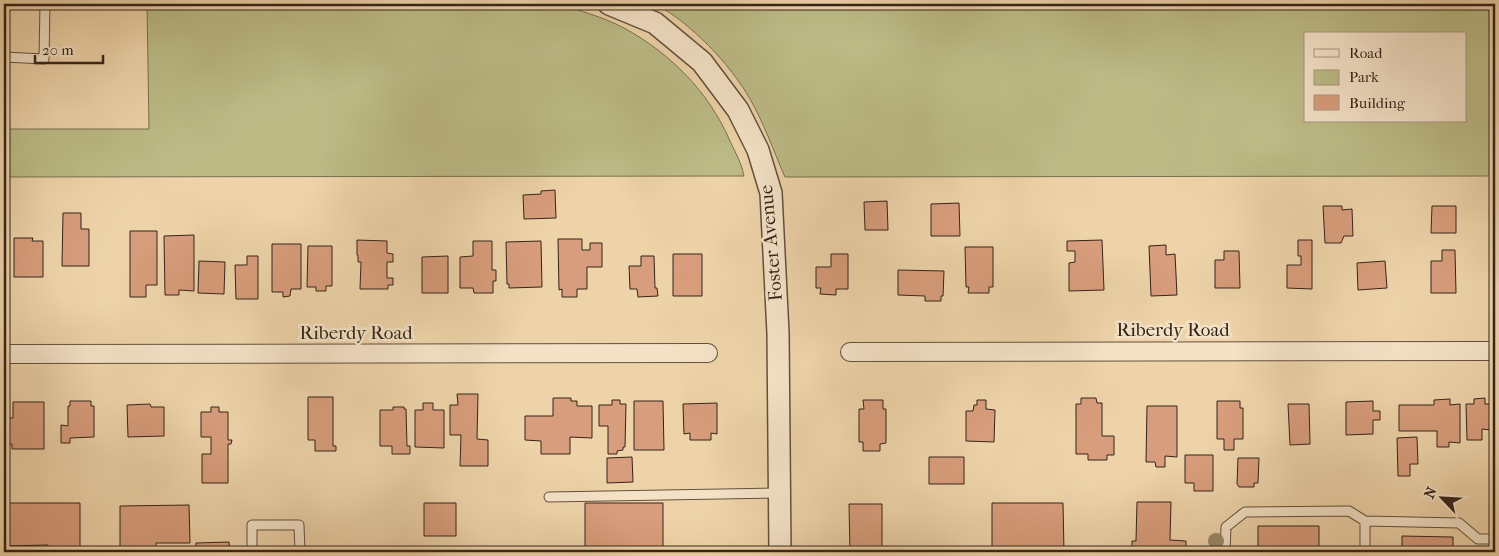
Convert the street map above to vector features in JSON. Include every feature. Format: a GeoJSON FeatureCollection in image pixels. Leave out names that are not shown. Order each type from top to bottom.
{"type":"FeatureCollection","features":[{"type":"Feature","properties":{"kind":"street","name":"Foster Avenue"},"geometry":{"type":"LineString","coordinates":[[610,4],[655,23],[702,62],[738,110],[758,150],[771,193],[777,328],[780,552]]}},
{"type":"Feature","properties":{"kind":"street","name":"Riberdy Road"},"geometry":{"type":"LineString","coordinates":[[850,352],[1495,351]]}},
{"type":"Feature","properties":{"kind":"street","name":"Riberdy Road"},"geometry":{"type":"LineString","coordinates":[[4,354],[708,353]]}},
{"type":"Feature","properties":{"kind":"lane"},"geometry":{"type":"LineString","coordinates":[[4,57],[44,59],[45,4]]}},
{"type":"Feature","properties":{"kind":"lane"},"geometry":{"type":"LineString","coordinates":[[549,497],[779,493]]}},
{"type":"Feature","properties":{"kind":"lane"},"geometry":{"type":"LineString","coordinates":[[1226,552],[1226,527],[1245,512],[1349,511],[1365,521],[1459,523],[1478,539],[1495,539]]}},
{"type":"Feature","properties":{"kind":"lane"},"geometry":{"type":"LineString","coordinates":[[1365,521],[1365,552]]}},
{"type":"Feature","properties":{"kind":"lane"},"geometry":{"type":"LineString","coordinates":[[252,552],[252,525],[299,525],[300,552]]}},
{"type":"Feature","properties":{"kind":"green space"},"geometry":{"type":"Polygon","coordinates":[[[147,4],[559,4],[600,17],[624,28],[657,49],[672,62],[699,90],[711,106],[736,154],[744,176],[4,177],[4,129],[149,129],[147,4]]]}},
{"type":"Feature","properties":{"kind":"green space"},"geometry":{"type":"Polygon","coordinates":[[[655,4],[1495,4],[1495,176],[785,177],[759,117],[742,86],[721,59],[682,22],[655,4]]]}},
{"type":"Feature","properties":{"kind":"building"},"geometry":{"type":"Polygon","coordinates":[[[555,190],[556,218],[524,219],[523,195],[541,194],[541,191],[555,190]]]}},
{"type":"Feature","properties":{"kind":"building"},"geometry":{"type":"Polygon","coordinates":[[[887,201],[888,230],[865,230],[864,202],[887,201]]]}},
{"type":"Feature","properties":{"kind":"building"},"geometry":{"type":"Polygon","coordinates":[[[959,203],[960,236],[931,236],[931,204],[959,203]]]}},
{"type":"Feature","properties":{"kind":"building"},"geometry":{"type":"Polygon","coordinates":[[[1323,206],[1342,206],[1342,210],[1352,209],[1353,236],[1344,236],[1341,243],[1325,243],[1323,206]]]}},
{"type":"Feature","properties":{"kind":"building"},"geometry":{"type":"Polygon","coordinates":[[[1432,206],[1456,206],[1456,233],[1431,233],[1432,206]]]}},
{"type":"Feature","properties":{"kind":"building"},"geometry":{"type":"Polygon","coordinates":[[[63,213],[81,213],[81,229],[89,229],[89,266],[62,266],[63,213]]]}},
{"type":"Feature","properties":{"kind":"building"},"geometry":{"type":"Polygon","coordinates":[[[130,231],[157,231],[157,285],[146,285],[146,297],[130,297],[130,231]]]}},
{"type":"Feature","properties":{"kind":"building"},"geometry":{"type":"Polygon","coordinates":[[[194,235],[194,291],[179,290],[179,295],[165,295],[164,236],[194,235]]]}},
{"type":"Feature","properties":{"kind":"building"},"geometry":{"type":"Polygon","coordinates":[[[14,238],[33,238],[32,241],[43,241],[43,277],[14,277],[14,238]]]}},
{"type":"Feature","properties":{"kind":"building"},"geometry":{"type":"Polygon","coordinates":[[[558,239],[582,239],[582,250],[590,250],[590,243],[602,243],[602,267],[587,267],[587,289],[577,289],[577,297],[562,297],[562,289],[559,290],[558,239]]]}},
{"type":"Feature","properties":{"kind":"building"},"geometry":{"type":"Polygon","coordinates":[[[357,240],[387,241],[387,253],[393,254],[393,262],[387,262],[387,278],[393,278],[393,285],[388,285],[388,289],[360,289],[361,262],[358,262],[357,240]]]}},
{"type":"Feature","properties":{"kind":"building"},"geometry":{"type":"Polygon","coordinates":[[[1102,240],[1104,290],[1069,291],[1069,263],[1075,262],[1075,251],[1067,251],[1067,241],[1102,240]]]}},
{"type":"Feature","properties":{"kind":"building"},"geometry":{"type":"Polygon","coordinates":[[[1298,240],[1312,240],[1312,289],[1287,288],[1287,265],[1301,265],[1301,256],[1298,256],[1298,240]]]}},
{"type":"Feature","properties":{"kind":"building"},"geometry":{"type":"Polygon","coordinates":[[[473,241],[492,241],[492,270],[496,270],[496,281],[493,281],[493,293],[474,293],[473,288],[460,288],[460,257],[473,256],[473,241]]]}},
{"type":"Feature","properties":{"kind":"building"},"geometry":{"type":"Polygon","coordinates":[[[541,241],[542,287],[509,288],[509,284],[507,284],[506,242],[541,241]]]}},
{"type":"Feature","properties":{"kind":"building"},"geometry":{"type":"Polygon","coordinates":[[[272,244],[301,244],[301,289],[291,289],[290,296],[283,297],[283,292],[272,292],[272,244]]]}},
{"type":"Feature","properties":{"kind":"building"},"geometry":{"type":"Polygon","coordinates":[[[1166,245],[1166,255],[1175,254],[1177,295],[1151,296],[1149,246],[1166,245]]]}},
{"type":"Feature","properties":{"kind":"building"},"geometry":{"type":"Polygon","coordinates":[[[308,246],[332,246],[332,286],[326,286],[326,291],[316,291],[316,287],[307,287],[308,246]]]}},
{"type":"Feature","properties":{"kind":"building"},"geometry":{"type":"Polygon","coordinates":[[[965,247],[993,247],[993,287],[989,287],[989,293],[968,293],[969,287],[966,287],[965,247]]]}},
{"type":"Feature","properties":{"kind":"building"},"geometry":{"type":"Polygon","coordinates":[[[1442,250],[1455,250],[1456,293],[1431,293],[1431,261],[1442,261],[1442,250]]]}},
{"type":"Feature","properties":{"kind":"building"},"geometry":{"type":"Polygon","coordinates":[[[1224,251],[1239,251],[1240,288],[1215,288],[1215,260],[1224,260],[1224,251]]]}},
{"type":"Feature","properties":{"kind":"building"},"geometry":{"type":"Polygon","coordinates":[[[673,254],[702,254],[702,296],[673,296],[673,254]]]}},
{"type":"Feature","properties":{"kind":"building"},"geometry":{"type":"Polygon","coordinates":[[[831,254],[848,254],[848,289],[836,289],[836,295],[820,294],[821,288],[816,288],[816,267],[831,267],[831,254]]]}},
{"type":"Feature","properties":{"kind":"building"},"geometry":{"type":"Polygon","coordinates":[[[247,256],[258,256],[258,299],[236,299],[235,265],[247,265],[247,256]]]}},
{"type":"Feature","properties":{"kind":"building"},"geometry":{"type":"Polygon","coordinates":[[[448,256],[448,293],[422,293],[422,257],[448,256]]]}},
{"type":"Feature","properties":{"kind":"building"},"geometry":{"type":"Polygon","coordinates":[[[641,256],[654,256],[655,288],[657,288],[658,296],[638,297],[637,289],[630,289],[629,266],[641,266],[641,256]]]}},
{"type":"Feature","properties":{"kind":"building"},"geometry":{"type":"Polygon","coordinates":[[[199,261],[225,262],[224,294],[198,293],[199,261]]]}},
{"type":"Feature","properties":{"kind":"building"},"geometry":{"type":"Polygon","coordinates":[[[1385,261],[1387,288],[1358,290],[1357,263],[1385,261]]]}},
{"type":"Feature","properties":{"kind":"building"},"geometry":{"type":"Polygon","coordinates":[[[898,270],[944,271],[941,301],[925,301],[925,296],[898,295],[898,270]]]}},
{"type":"Feature","properties":{"kind":"building"},"geometry":{"type":"Polygon","coordinates":[[[457,394],[478,394],[477,439],[488,440],[488,466],[460,466],[461,435],[450,435],[450,405],[458,405],[457,394]]]}},
{"type":"Feature","properties":{"kind":"building"},"geometry":{"type":"Polygon","coordinates":[[[308,397],[333,397],[333,446],[336,446],[336,451],[315,451],[315,440],[308,440],[308,397]]]}},
{"type":"Feature","properties":{"kind":"building"},"geometry":{"type":"Polygon","coordinates":[[[553,398],[571,398],[571,401],[577,401],[577,406],[592,406],[592,438],[570,437],[570,454],[541,454],[541,441],[525,440],[525,416],[553,416],[553,398]]]}},
{"type":"Feature","properties":{"kind":"building"},"geometry":{"type":"Polygon","coordinates":[[[1081,398],[1096,398],[1097,403],[1102,403],[1102,436],[1114,436],[1114,455],[1107,455],[1107,460],[1088,460],[1088,454],[1076,454],[1076,404],[1081,404],[1081,398]]]}},
{"type":"Feature","properties":{"kind":"building"},"geometry":{"type":"Polygon","coordinates":[[[1485,398],[1485,404],[1491,404],[1491,430],[1482,429],[1482,440],[1467,440],[1466,404],[1474,404],[1474,399],[1485,398]]]}},
{"type":"Feature","properties":{"kind":"building"},"geometry":{"type":"Polygon","coordinates":[[[1450,399],[1450,405],[1460,404],[1460,443],[1449,442],[1449,447],[1437,447],[1437,431],[1399,431],[1399,405],[1434,405],[1434,400],[1450,399]]]}},
{"type":"Feature","properties":{"kind":"building"},"geometry":{"type":"Polygon","coordinates":[[[612,400],[620,400],[620,404],[626,404],[625,447],[623,447],[623,450],[617,451],[617,454],[608,454],[608,426],[599,426],[599,405],[612,405],[612,400]]]}},
{"type":"Feature","properties":{"kind":"building"},"geometry":{"type":"Polygon","coordinates":[[[863,400],[883,400],[883,409],[886,409],[886,443],[880,444],[880,451],[863,451],[863,442],[859,442],[859,409],[864,409],[863,400]]]}},
{"type":"Feature","properties":{"kind":"building"},"geometry":{"type":"Polygon","coordinates":[[[977,400],[986,400],[986,409],[995,410],[994,442],[966,441],[966,411],[973,411],[974,405],[977,405],[977,400]]]}},
{"type":"Feature","properties":{"kind":"building"},"geometry":{"type":"Polygon","coordinates":[[[70,401],[91,401],[91,406],[94,406],[94,437],[70,438],[70,443],[61,443],[61,425],[68,426],[68,406],[70,406],[70,401]]]}},
{"type":"Feature","properties":{"kind":"building"},"geometry":{"type":"Polygon","coordinates":[[[634,401],[663,401],[664,450],[634,450],[634,401]]]}},
{"type":"Feature","properties":{"kind":"building"},"geometry":{"type":"Polygon","coordinates":[[[1217,401],[1240,401],[1240,408],[1243,408],[1243,439],[1234,439],[1234,450],[1224,450],[1224,439],[1217,439],[1217,401]]]}},
{"type":"Feature","properties":{"kind":"building"},"geometry":{"type":"Polygon","coordinates":[[[1373,401],[1373,411],[1380,411],[1380,420],[1373,420],[1373,434],[1346,435],[1346,402],[1373,401]]]}},
{"type":"Feature","properties":{"kind":"building"},"geometry":{"type":"Polygon","coordinates":[[[13,402],[44,402],[44,449],[12,449],[12,444],[4,444],[4,418],[13,418],[13,402]]]}},
{"type":"Feature","properties":{"kind":"building"},"geometry":{"type":"Polygon","coordinates":[[[423,403],[433,403],[433,410],[444,410],[444,448],[415,447],[415,410],[423,410],[423,403]]]}},
{"type":"Feature","properties":{"kind":"building"},"geometry":{"type":"Polygon","coordinates":[[[717,403],[717,434],[711,433],[711,440],[690,440],[690,433],[684,434],[683,404],[717,403]]]}},
{"type":"Feature","properties":{"kind":"building"},"geometry":{"type":"Polygon","coordinates":[[[150,404],[151,407],[164,407],[164,436],[128,437],[127,405],[150,404]]]}},
{"type":"Feature","properties":{"kind":"building"},"geometry":{"type":"Polygon","coordinates":[[[1288,404],[1309,404],[1310,444],[1290,445],[1288,404]]]}},
{"type":"Feature","properties":{"kind":"building"},"geometry":{"type":"Polygon","coordinates":[[[1147,406],[1177,406],[1177,457],[1165,456],[1165,467],[1156,467],[1155,462],[1146,462],[1147,406]]]}},
{"type":"Feature","properties":{"kind":"building"},"geometry":{"type":"Polygon","coordinates":[[[211,407],[219,407],[219,412],[228,412],[228,440],[232,440],[231,444],[228,444],[228,483],[202,483],[202,454],[211,454],[211,437],[201,437],[201,412],[211,412],[211,407]]]}},
{"type":"Feature","properties":{"kind":"building"},"geometry":{"type":"Polygon","coordinates":[[[393,407],[404,407],[406,409],[407,446],[410,446],[410,454],[392,454],[392,446],[380,446],[380,410],[393,410],[393,407]]]}},
{"type":"Feature","properties":{"kind":"building"},"geometry":{"type":"Polygon","coordinates":[[[1417,437],[1418,464],[1410,464],[1410,476],[1398,476],[1397,438],[1417,437]]]}},
{"type":"Feature","properties":{"kind":"building"},"geometry":{"type":"Polygon","coordinates":[[[1185,455],[1213,455],[1213,491],[1194,491],[1194,483],[1185,483],[1185,455]]]}},
{"type":"Feature","properties":{"kind":"building"},"geometry":{"type":"Polygon","coordinates":[[[632,457],[633,482],[607,483],[607,458],[632,457]]]}},
{"type":"Feature","properties":{"kind":"building"},"geometry":{"type":"Polygon","coordinates":[[[929,457],[964,457],[964,484],[929,484],[929,457]]]}},
{"type":"Feature","properties":{"kind":"building"},"geometry":{"type":"Polygon","coordinates":[[[1238,458],[1259,458],[1258,483],[1254,483],[1254,487],[1239,487],[1237,484],[1238,458]]]}},
{"type":"Feature","properties":{"kind":"building"},"geometry":{"type":"Polygon","coordinates":[[[1137,502],[1171,502],[1170,540],[1186,541],[1186,552],[1132,552],[1132,541],[1136,541],[1137,502]]]}},
{"type":"Feature","properties":{"kind":"building"},"geometry":{"type":"Polygon","coordinates":[[[4,503],[80,503],[80,552],[48,552],[48,545],[4,546],[4,503]]]}},
{"type":"Feature","properties":{"kind":"building"},"geometry":{"type":"Polygon","coordinates":[[[424,503],[456,503],[456,536],[424,536],[424,503]]]}},
{"type":"Feature","properties":{"kind":"building"},"geometry":{"type":"Polygon","coordinates":[[[585,503],[663,503],[663,552],[585,552],[585,503]]]}},
{"type":"Feature","properties":{"kind":"building"},"geometry":{"type":"Polygon","coordinates":[[[992,503],[1063,503],[1064,552],[992,552],[992,503]]]}},
{"type":"Feature","properties":{"kind":"building"},"geometry":{"type":"Polygon","coordinates":[[[849,504],[882,504],[882,552],[850,552],[849,504]]]}},
{"type":"Feature","properties":{"kind":"building"},"geometry":{"type":"Polygon","coordinates":[[[189,505],[190,543],[156,543],[156,552],[120,552],[120,506],[189,505]]]}},
{"type":"Feature","properties":{"kind":"building"},"geometry":{"type":"Polygon","coordinates":[[[1258,526],[1319,526],[1319,552],[1258,552],[1258,526]]]}},
{"type":"Feature","properties":{"kind":"building"},"geometry":{"type":"Polygon","coordinates":[[[1402,536],[1453,537],[1453,552],[1402,552],[1402,536]]]}},
{"type":"Feature","properties":{"kind":"building"},"geometry":{"type":"Polygon","coordinates":[[[229,542],[230,552],[196,552],[196,543],[229,542]]]}}]}
